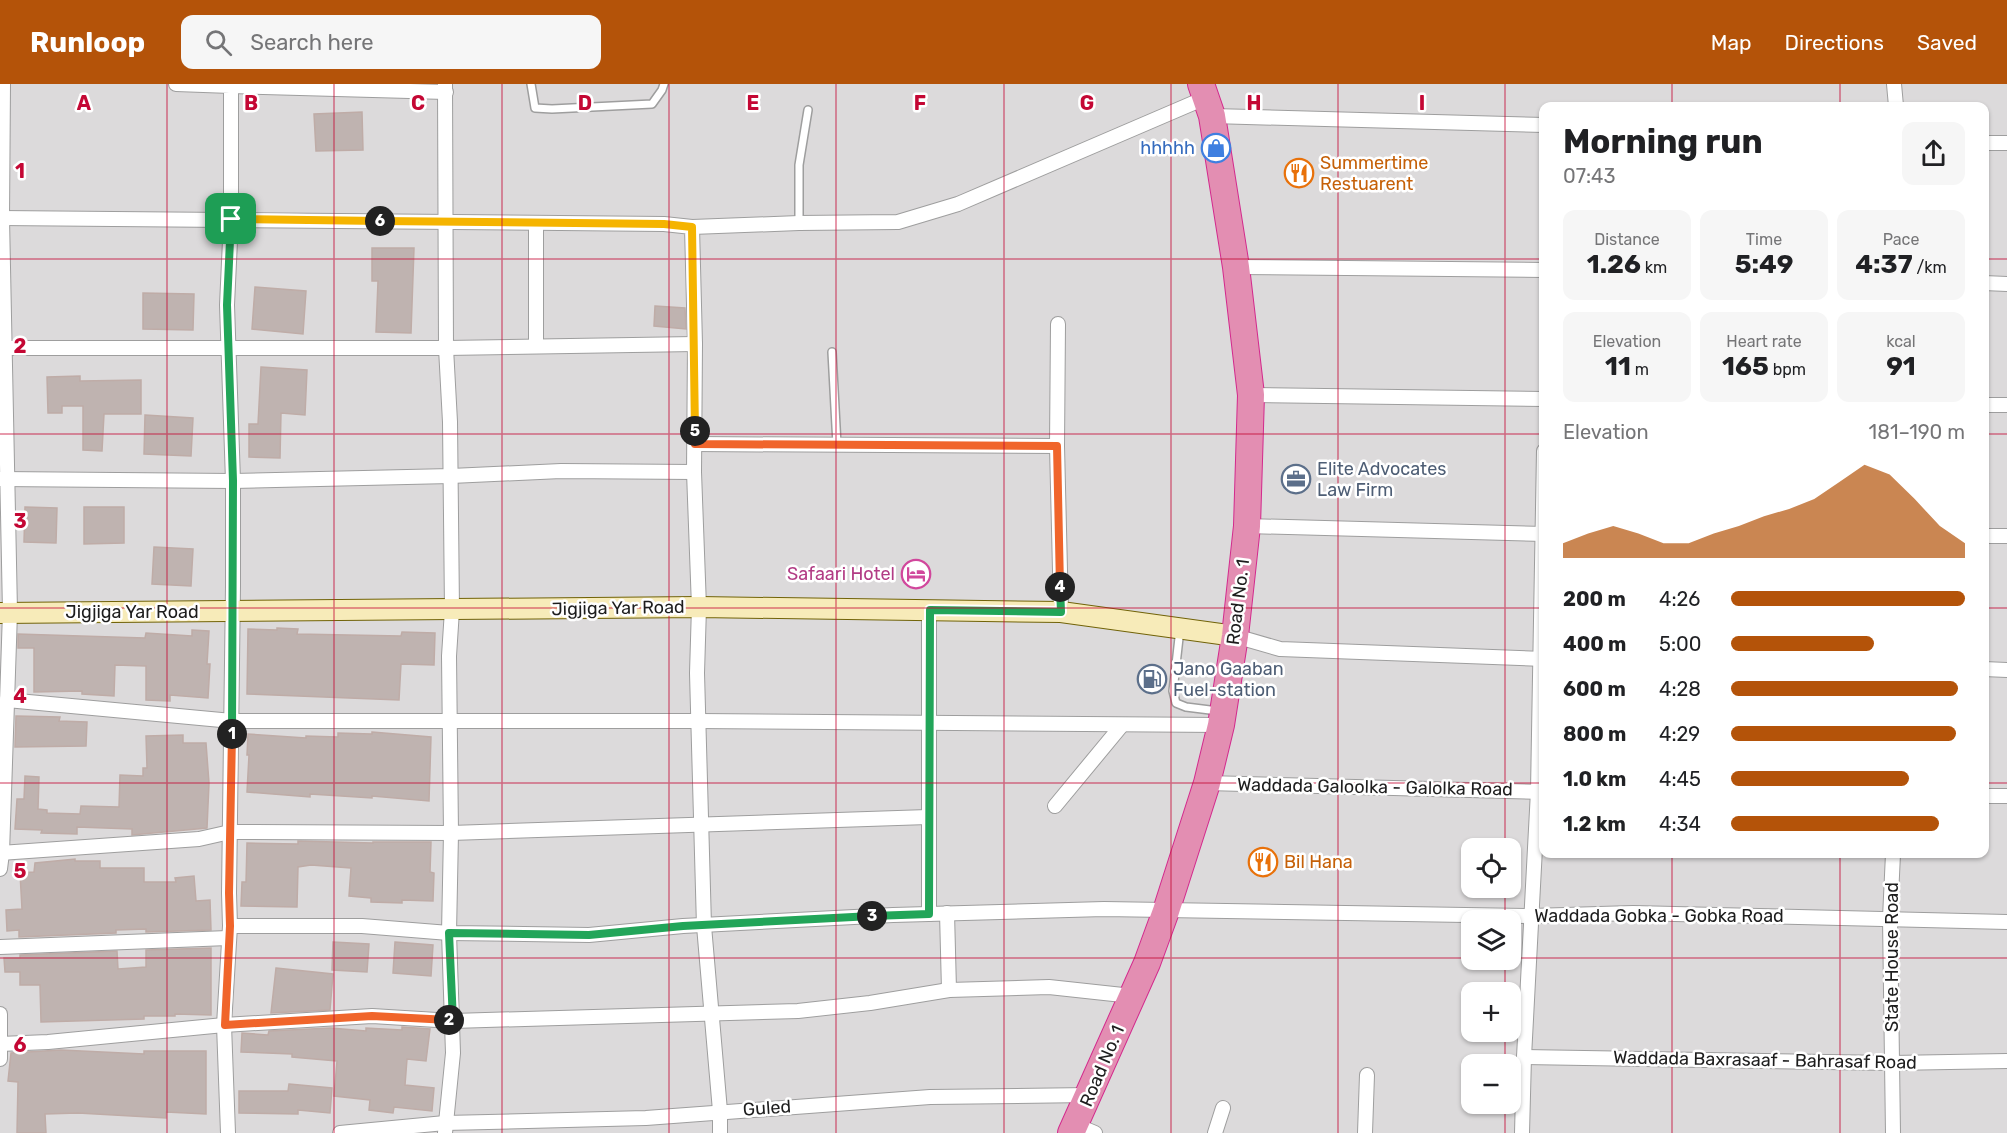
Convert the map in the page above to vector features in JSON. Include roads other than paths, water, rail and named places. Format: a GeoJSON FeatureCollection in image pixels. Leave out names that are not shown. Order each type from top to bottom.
{"type":"FeatureCollection","features":[{"type":"Feature","properties":{"kind":"highway","name":"Road No. 1"},"geometry":{"type":"LineString","coordinates":[[1081,1130],[1089,1095],[1166,911],[1207,783],[1222,719],[1235,636],[1247,526],[1251,395],[1236,267],[1206,99]]}},
{"type":"Feature","properties":{"kind":"street"},"geometry":{"type":"LineString","coordinates":[[0,869],[3,718],[8,700],[3,479],[1,218],[3,84]]}},
{"type":"Feature","properties":{"kind":"street"},"geometry":{"type":"LineString","coordinates":[[176,84],[446,88],[446,348],[451,476],[452,610],[449,656],[451,833],[449,933],[453,1021],[453,1053],[446,1128]]}},
{"type":"Feature","properties":{"kind":"street"},"geometry":{"type":"LineString","coordinates":[[1894,84],[1896,102]]}},
{"type":"Feature","properties":{"kind":"street"},"geometry":{"type":"LineString","coordinates":[[228,1133],[225,1025],[229,932],[233,612],[233,481],[227,305],[231,219],[231,85]]}},
{"type":"Feature","properties":{"kind":"street"},"geometry":{"type":"LineString","coordinates":[[1,218],[447,221],[664,224],[692,227],[898,222],[958,204],[1206,99],[1539,125]]}},
{"type":"Feature","properties":{"kind":"street"},"geometry":{"type":"LineString","coordinates":[[1989,143],[2007,143]]}},
{"type":"Feature","properties":{"kind":"street"},"geometry":{"type":"LineString","coordinates":[[536,223],[536,346]]}},
{"type":"Feature","properties":{"kind":"street"},"geometry":{"type":"LineString","coordinates":[[692,227],[695,344],[694,472],[699,607],[698,722],[705,926],[720,1133]]}},
{"type":"Feature","properties":{"kind":"street"},"geometry":{"type":"LineString","coordinates":[[1236,267],[1539,270]]}},
{"type":"Feature","properties":{"kind":"street"},"geometry":{"type":"LineString","coordinates":[[1989,283],[2007,284]]}},
{"type":"Feature","properties":{"kind":"street"},"geometry":{"type":"LineString","coordinates":[[1058,324],[1057,446],[1061,612]]}},
{"type":"Feature","properties":{"kind":"street"},"geometry":{"type":"LineString","coordinates":[[2,348],[446,348],[695,344]]}},
{"type":"Feature","properties":{"kind":"street"},"geometry":{"type":"LineString","coordinates":[[1251,395],[1539,399]]}},
{"type":"Feature","properties":{"kind":"street"},"geometry":{"type":"LineString","coordinates":[[1989,405],[2007,405]]}},
{"type":"Feature","properties":{"kind":"street"},"geometry":{"type":"LineString","coordinates":[[695,444],[1057,446]]}},
{"type":"Feature","properties":{"kind":"street"},"geometry":{"type":"LineString","coordinates":[[3,479],[233,481],[561,471],[694,472]]}},
{"type":"Feature","properties":{"kind":"street"},"geometry":{"type":"LineString","coordinates":[[1247,526],[1539,534]]}},
{"type":"Feature","properties":{"kind":"street"},"geometry":{"type":"LineString","coordinates":[[1989,536],[2007,536]]}},
{"type":"Feature","properties":{"kind":"street","name":"Jigjiga Yar Road"},"geometry":{"type":"LineString","coordinates":[[5,612],[699,607],[1061,612],[1235,636]]}},
{"type":"Feature","properties":{"kind":"street"},"geometry":{"type":"LineString","coordinates":[[929,914],[930,610]]}},
{"type":"Feature","properties":{"kind":"street"},"geometry":{"type":"LineString","coordinates":[[1235,636],[1280,649],[1539,659]]}},
{"type":"Feature","properties":{"kind":"street"},"geometry":{"type":"LineString","coordinates":[[1989,669],[2007,670]]}},
{"type":"Feature","properties":{"kind":"street"},"geometry":{"type":"LineString","coordinates":[[8,700],[232,721],[450,720],[1122,725],[1222,719]]}},
{"type":"Feature","properties":{"kind":"street"},"geometry":{"type":"LineString","coordinates":[[1055,806],[1122,725]]}},
{"type":"Feature","properties":{"kind":"street","name":"Waddada Galoolka - Galolka Road"},"geometry":{"type":"LineString","coordinates":[[1207,783],[1539,792]]}},
{"type":"Feature","properties":{"kind":"street"},"geometry":{"type":"LineString","coordinates":[[1989,796],[2007,796]]}},
{"type":"Feature","properties":{"kind":"street"},"geometry":{"type":"LineString","coordinates":[[1,853],[199,839],[230,832],[451,833],[928,817]]}},
{"type":"Feature","properties":{"kind":"street"},"geometry":{"type":"LineString","coordinates":[[1522,1133],[1531,916],[1539,817]]}},
{"type":"Feature","properties":{"kind":"street","name":"State House Road"},"geometry":{"type":"LineString","coordinates":[[1893,858],[1890,918],[1893,1133]]}},
{"type":"Feature","properties":{"kind":"street","name":"Waddada Gobka - Gobka Road"},"geometry":{"type":"LineString","coordinates":[[0,947],[362,926],[449,933],[589,935],[705,926],[947,913],[1104,909],[1531,916],[1633,913],[2007,922]]}},
{"type":"Feature","properties":{"kind":"street"},"geometry":{"type":"LineString","coordinates":[[947,913],[949,990]]}},
{"type":"Feature","properties":{"kind":"street"},"geometry":{"type":"LineString","coordinates":[[0,1044],[48,1042],[225,1025],[372,1016],[453,1021],[809,1010],[949,990],[1049,987],[1132,996]]}},
{"type":"Feature","properties":{"kind":"street"},"geometry":{"type":"LineString","coordinates":[[0,1014],[0,1059]]}},
{"type":"Feature","properties":{"kind":"street","name":"Waddada Baxrasaaf - Bahrasaf Road"},"geometry":{"type":"LineString","coordinates":[[1524,1057],[1892,1063],[2007,1061]]}},
{"type":"Feature","properties":{"kind":"street"},"geometry":{"type":"LineString","coordinates":[[1365,1133],[1366,1075]]}},
{"type":"Feature","properties":{"kind":"street","name":"Guled"},"geometry":{"type":"LineString","coordinates":[[340,1133],[646,1118],[930,1097],[1089,1095]]}},
{"type":"Feature","properties":{"kind":"street"},"geometry":{"type":"LineString","coordinates":[[1215,1133],[1223,1108]]}},
{"type":"Feature","properties":{"kind":"lane"},"geometry":{"type":"LineString","coordinates":[[531,84],[535,108],[552,109],[652,104],[664,84]]}},
{"type":"Feature","properties":{"kind":"lane"},"geometry":{"type":"LineString","coordinates":[[799,223],[798,165],[808,110]]}},
{"type":"Feature","properties":{"kind":"lane"},"geometry":{"type":"LineString","coordinates":[[832,352],[837,445]]}},
{"type":"Feature","properties":{"kind":"lane"},"geometry":{"type":"LineString","coordinates":[[1180,629],[1173,691],[1176,703],[1222,719]]}},
{"type":"Feature","properties":{"kind":"place","name":"hhhhh"},"geometry":{"type":"Point","coordinates":[1216,148]}},
{"type":"Feature","properties":{"kind":"place","name":"Summertime Restuarent"},"geometry":{"type":"Point","coordinates":[1299,173]}},
{"type":"Feature","properties":{"kind":"place","name":"Elite Advocates Law Firm"},"geometry":{"type":"Point","coordinates":[1296,479]}},
{"type":"Feature","properties":{"kind":"place","name":"Safaari Hotel"},"geometry":{"type":"Point","coordinates":[916,574]}},
{"type":"Feature","properties":{"kind":"place","name":"Jano Gaaban Fuel-station"},"geometry":{"type":"Point","coordinates":[1152,679]}},
{"type":"Feature","properties":{"kind":"place","name":"Bil Hana"},"geometry":{"type":"Point","coordinates":[1263,862]}}]}
